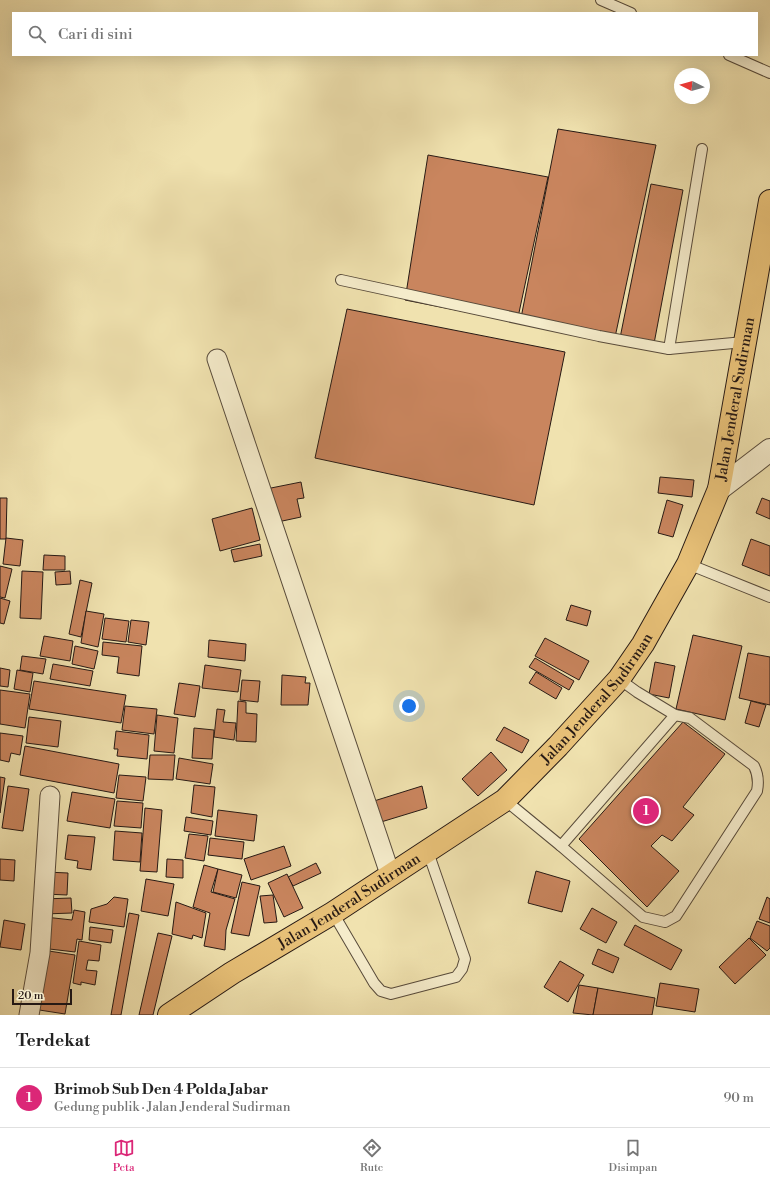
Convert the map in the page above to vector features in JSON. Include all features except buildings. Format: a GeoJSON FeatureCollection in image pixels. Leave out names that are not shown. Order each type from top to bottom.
{"type":"FeatureCollection","features":[{"type":"Feature","properties":{"kind":"main road","name":"Jalan Jenderal Sudirman"},"geometry":{"type":"LineString","coordinates":[[169,1015],[232,973],[333,913],[390,874],[428,852],[505,800],[558,746],[619,679],[643,644],[688,564],[719,488],[770,201]]}},
{"type":"Feature","properties":{"kind":"street"},"geometry":{"type":"LineString","coordinates":[[217,359],[390,874]]}},
{"type":"Feature","properties":{"kind":"street"},"geometry":{"type":"LineString","coordinates":[[719,488],[770,450]]}},
{"type":"Feature","properties":{"kind":"street"},"geometry":{"type":"LineString","coordinates":[[29,1015],[40,953],[50,796]]}},
{"type":"Feature","properties":{"kind":"lane"},"geometry":{"type":"LineString","coordinates":[[601,0],[629,12]]}},
{"type":"Feature","properties":{"kind":"lane"},"geometry":{"type":"LineString","coordinates":[[731,56],[770,73]]}},
{"type":"Feature","properties":{"kind":"lane"},"geometry":{"type":"LineString","coordinates":[[670,349],[702,149]]}},
{"type":"Feature","properties":{"kind":"lane"},"geometry":{"type":"LineString","coordinates":[[341,280],[599,336],[670,349],[744,342]]}},
{"type":"Feature","properties":{"kind":"lane"},"geometry":{"type":"LineString","coordinates":[[688,564],[770,597]]}},
{"type":"Feature","properties":{"kind":"lane"},"geometry":{"type":"LineString","coordinates":[[505,800],[643,917],[665,922],[676,916],[757,791],[758,778],[754,766],[690,718],[675,715],[637,692],[619,679]]}},
{"type":"Feature","properties":{"kind":"lane"},"geometry":{"type":"LineString","coordinates":[[561,846],[675,715]]}},
{"type":"Feature","properties":{"kind":"lane"},"geometry":{"type":"LineString","coordinates":[[333,913],[374,983],[381,991],[391,994],[456,977],[462,969],[465,959],[428,852]]}},
{"type":"Feature","properties":{"kind":"place","name":"Brimob Sub Den 4 Polda Jabar"},"geometry":{"type":"Point","coordinates":[646,811]}}]}
